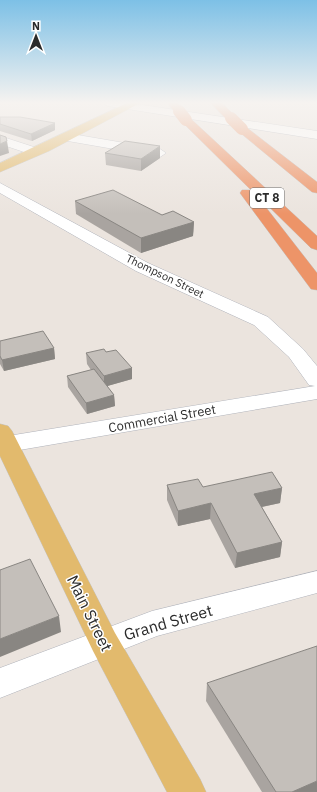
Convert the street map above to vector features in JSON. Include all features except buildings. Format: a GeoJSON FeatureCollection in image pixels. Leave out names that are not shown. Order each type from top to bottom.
{"type":"FeatureCollection","features":[{"type":"Feature","properties":{"kind":"highway","name":"CT 8"},"geometry":{"type":"LineString","coordinates":[[207,140],[317,245]]}},
{"type":"Feature","properties":{"kind":"highway"},"geometry":{"type":"LineString","coordinates":[[257,140],[317,189]]}},
{"type":"Feature","properties":{"kind":"highway"},"geometry":{"type":"LineString","coordinates":[[218,151],[317,285]]}},
{"type":"Feature","properties":{"kind":"main road"},"geometry":{"type":"LineString","coordinates":[[0,168],[60,140]]}},
{"type":"Feature","properties":{"kind":"main road","name":"Main Street"},"geometry":{"type":"LineString","coordinates":[[4,437],[104,642],[187,792]]}},
{"type":"Feature","properties":{"kind":"street"},"geometry":{"type":"LineString","coordinates":[[0,140],[36,152]]}},
{"type":"Feature","properties":{"kind":"street"},"geometry":{"type":"LineString","coordinates":[[83,140],[160,153]]}},
{"type":"Feature","properties":{"kind":"street","name":"Thompson Street"},"geometry":{"type":"LineString","coordinates":[[0,187],[142,267],[260,321],[296,353],[317,380]]}},
{"type":"Feature","properties":{"kind":"street","name":"Commercial Street"},"geometry":{"type":"LineString","coordinates":[[4,437],[317,392]]}},
{"type":"Feature","properties":{"kind":"street","name":"Grand Street"},"geometry":{"type":"LineString","coordinates":[[0,683],[152,624],[317,582]]}}]}
